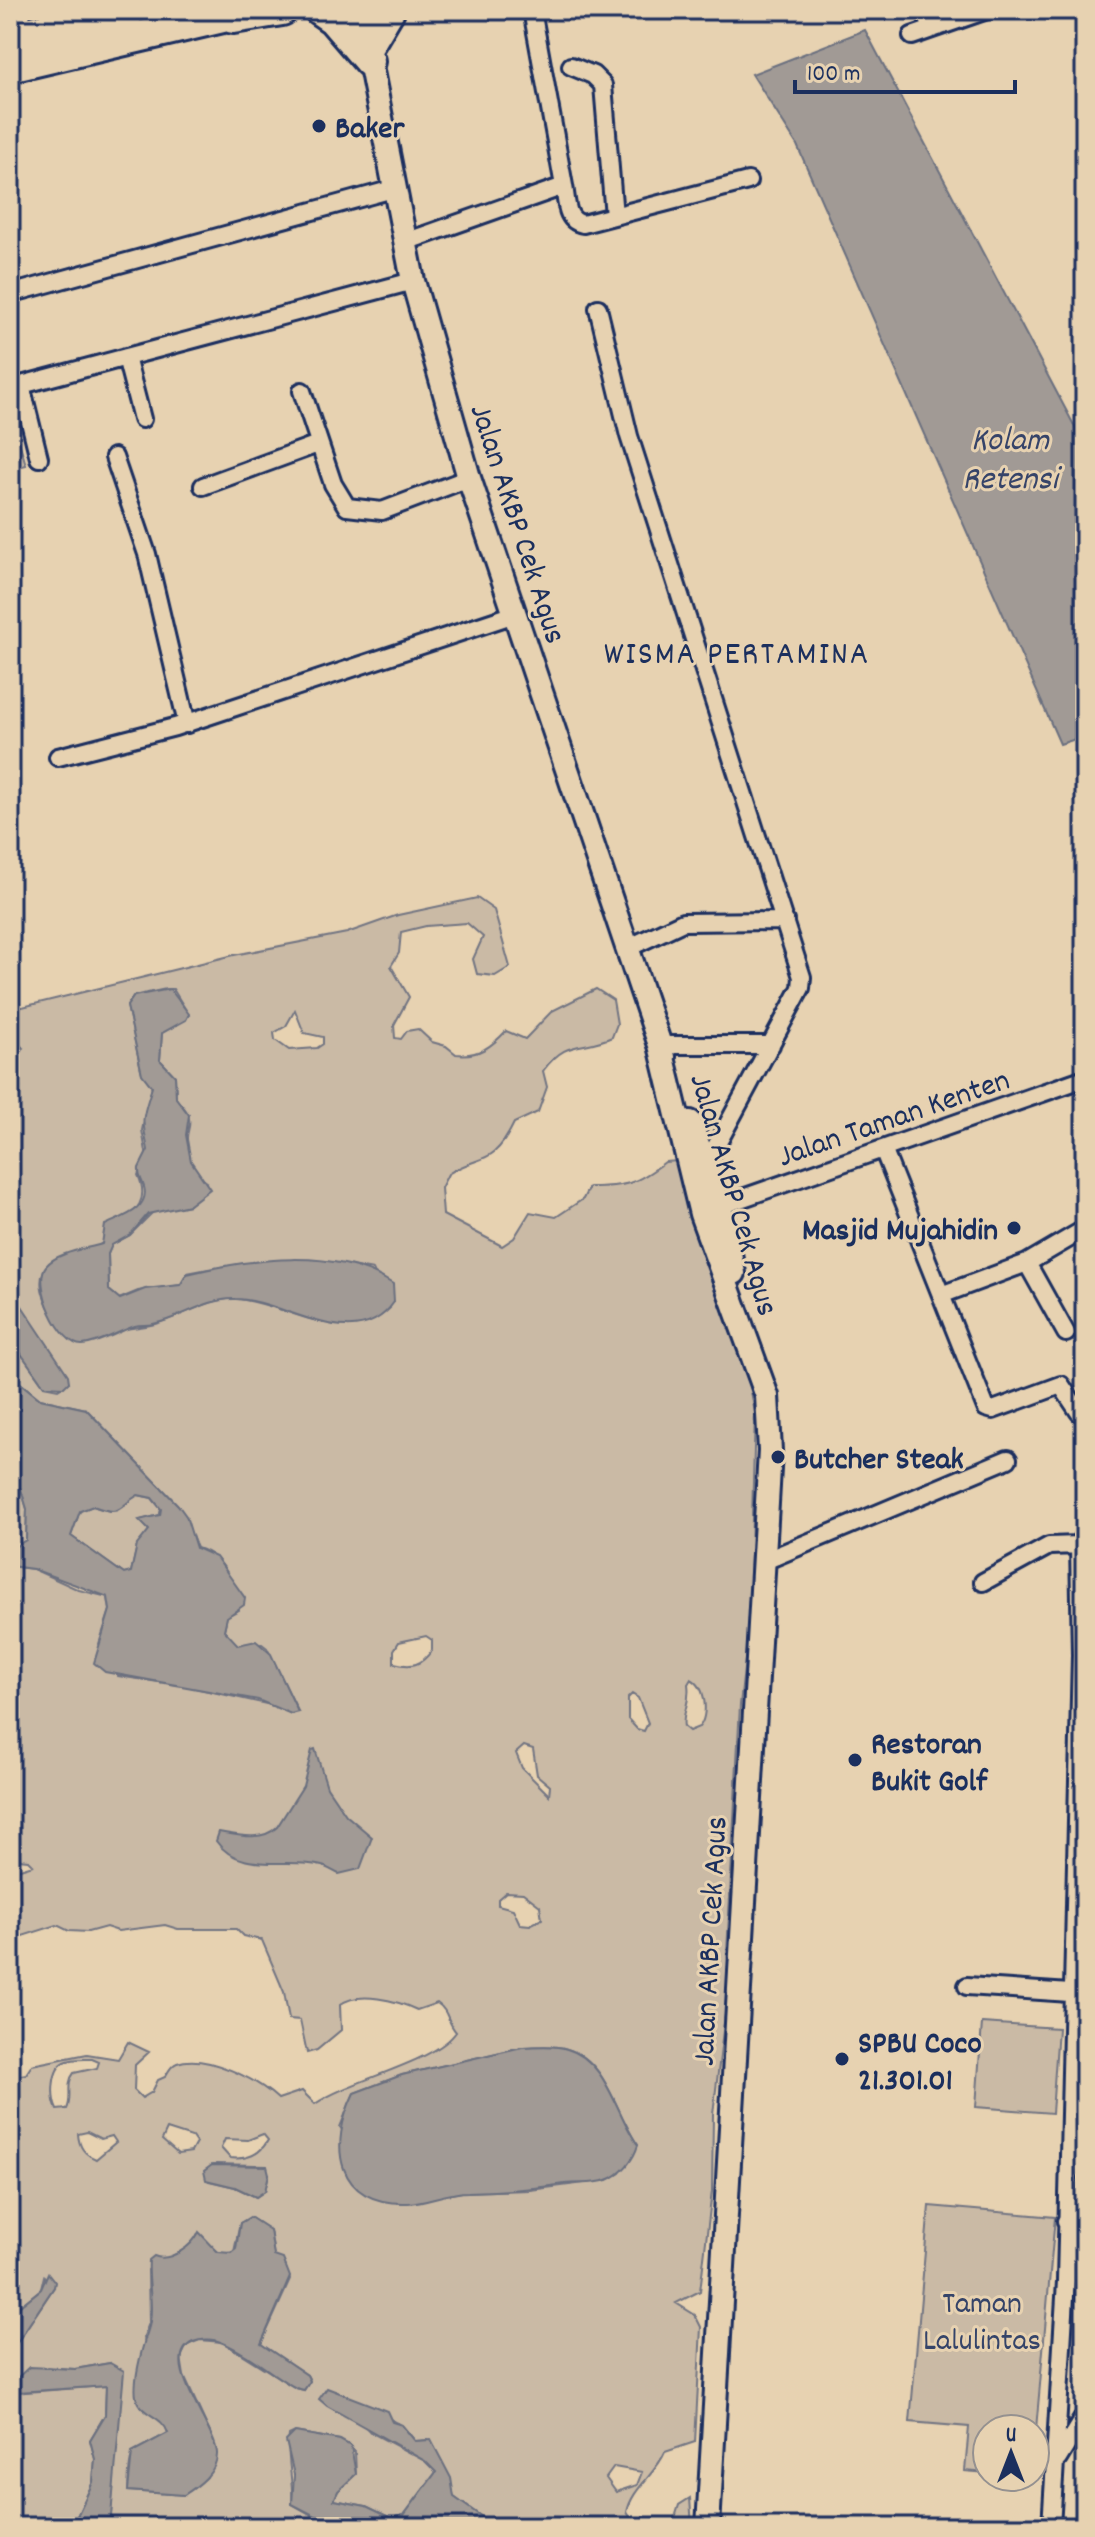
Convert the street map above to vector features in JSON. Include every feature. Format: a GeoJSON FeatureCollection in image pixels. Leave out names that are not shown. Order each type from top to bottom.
{"type":"FeatureCollection","features":[{"type":"Feature","properties":{"kind":"highway"},"geometry":{"type":"LineString","coordinates":[[10,37],[130,10]]}},
{"type":"Feature","properties":{"kind":"highway"},"geometry":{"type":"LineString","coordinates":[[217,21],[253,10]]}},
{"type":"Feature","properties":{"kind":"highway"},"geometry":{"type":"LineString","coordinates":[[10,67],[217,21],[282,10]]}},
{"type":"Feature","properties":{"kind":"highway"},"geometry":{"type":"LineString","coordinates":[[320,10],[368,54],[389,10]]}},
{"type":"Feature","properties":{"kind":"main road","name":"Jalan AKBP Cek Agus"},"geometry":{"type":"LineString","coordinates":[[360,10],[413,281],[469,478],[660,1045],[707,1163],[720,1206],[752,1361]]}},
{"type":"Feature","properties":{"kind":"main road","name":"Jalan AKBP Cek Agus"},"geometry":{"type":"LineString","coordinates":[[660,1045],[701,1214],[767,1396],[770,1451],[708,2527]]}},
{"type":"Feature","properties":{"kind":"street"},"geometry":{"type":"LineString","coordinates":[[532,10],[569,214],[577,223],[748,181]]}},
{"type":"Feature","properties":{"kind":"street"},"geometry":{"type":"LineString","coordinates":[[926,10],[931,29]]}},
{"type":"Feature","properties":{"kind":"street"},"geometry":{"type":"LineString","coordinates":[[912,36],[987,10]]}},
{"type":"Feature","properties":{"kind":"street"},"geometry":{"type":"LineString","coordinates":[[571,66],[593,75],[603,85],[614,216]]}},
{"type":"Feature","properties":{"kind":"street"},"geometry":{"type":"LineString","coordinates":[[405,242],[564,186]]}},
{"type":"Feature","properties":{"kind":"street"},"geometry":{"type":"LineString","coordinates":[[10,294],[393,189]]}},
{"type":"Feature","properties":{"kind":"street"},"geometry":{"type":"LineString","coordinates":[[39,458],[16,387],[413,281]]}},
{"type":"Feature","properties":{"kind":"street"},"geometry":{"type":"LineString","coordinates":[[598,308],[629,436],[785,921],[802,983],[707,1163]]}},
{"type":"Feature","properties":{"kind":"street"},"geometry":{"type":"LineString","coordinates":[[126,357],[142,419]]}},
{"type":"Feature","properties":{"kind":"street"},"geometry":{"type":"LineString","coordinates":[[302,391],[318,444],[340,500],[347,507],[361,512],[398,507],[469,478]]}},
{"type":"Feature","properties":{"kind":"street"},"geometry":{"type":"LineString","coordinates":[[203,486],[318,444]]}},
{"type":"Feature","properties":{"kind":"street"},"geometry":{"type":"LineString","coordinates":[[114,457],[147,554],[187,724]]}},
{"type":"Feature","properties":{"kind":"street"},"geometry":{"type":"LineString","coordinates":[[58,757],[187,724],[515,614]]}},
{"type":"Feature","properties":{"kind":"street"},"geometry":{"type":"LineString","coordinates":[[628,948],[683,922],[785,921]]}},
{"type":"Feature","properties":{"kind":"street"},"geometry":{"type":"LineString","coordinates":[[660,1045],[771,1045]]}},
{"type":"Feature","properties":{"kind":"street","name":"Jalan Taman Kenten"},"geometry":{"type":"LineString","coordinates":[[720,1206],[1085,1078]]}},
{"type":"Feature","properties":{"kind":"street"},"geometry":{"type":"LineString","coordinates":[[883,1149],[984,1404],[993,1410],[1061,1385],[1079,1412],[1085,1413]]}},
{"type":"Feature","properties":{"kind":"street"},"geometry":{"type":"LineString","coordinates":[[941,1295],[1027,1263],[1085,1229]]}},
{"type":"Feature","properties":{"kind":"street"},"geometry":{"type":"LineString","coordinates":[[1027,1263],[1066,1333]]}},
{"type":"Feature","properties":{"kind":"street"},"geometry":{"type":"LineString","coordinates":[[762,1562],[1008,1459]]}},
{"type":"Feature","properties":{"kind":"street"},"geometry":{"type":"LineString","coordinates":[[983,1582],[1049,1546],[1082,1538],[1078,1994],[1057,2460],[1051,2527]]}},
{"type":"Feature","properties":{"kind":"street"},"geometry":{"type":"LineString","coordinates":[[967,1986],[1078,1994]]}},
{"type":"Feature","properties":{"kind":"street"},"geometry":{"type":"LineString","coordinates":[[1066,2221],[1085,2226]]}},
{"type":"Feature","properties":{"kind":"street"},"geometry":{"type":"LineString","coordinates":[[1057,2460],[1085,2415]]}},
{"type":"Feature","properties":{"kind":"green space"},"geometry":{"type":"Polygon","coordinates":[[[10,411],[26,465],[10,469],[10,411]]]}},
{"type":"Feature","properties":{"kind":"green space"},"geometry":{"type":"Polygon","coordinates":[[[477,898],[494,910],[510,967],[495,976],[477,974],[473,959],[483,937],[467,923],[426,926],[401,932],[399,953],[391,966],[409,997],[394,1025],[395,1038],[401,1039],[407,1031],[418,1029],[432,1042],[446,1046],[456,1054],[472,1054],[490,1046],[506,1031],[525,1039],[552,1011],[596,989],[613,1000],[617,1024],[612,1037],[567,1049],[552,1061],[543,1071],[547,1087],[538,1112],[514,1123],[492,1154],[448,1174],[441,1188],[443,1215],[502,1246],[514,1238],[530,1212],[556,1217],[583,1199],[589,1187],[630,1183],[665,1162],[678,1161],[745,1358],[755,1413],[749,1623],[740,1705],[727,1953],[730,1973],[713,2114],[712,2191],[700,2291],[676,2303],[695,2315],[701,2327],[695,2442],[665,2452],[639,2488],[627,2512],[636,2527],[485,2527],[482,2517],[454,2497],[444,2467],[427,2440],[415,2441],[402,2425],[334,2391],[370,2432],[425,2461],[436,2472],[404,2515],[391,2518],[366,2506],[334,2500],[338,2491],[356,2474],[355,2452],[340,2440],[295,2432],[289,2435],[288,2444],[292,2504],[317,2518],[351,2521],[358,2527],[110,2527],[118,2421],[110,2363],[75,2369],[47,2367],[25,2392],[106,2386],[105,2415],[90,2440],[95,2459],[93,2482],[72,2527],[10,2527],[10,2353],[54,2287],[44,2276],[41,2289],[10,2314],[10,2077],[26,2074],[32,2065],[87,2054],[118,2059],[128,2042],[149,2052],[135,2065],[134,2090],[142,2098],[152,2092],[158,2080],[165,2077],[173,2065],[189,2061],[231,2070],[278,2099],[302,2091],[315,2104],[349,2086],[431,2052],[456,2032],[437,2003],[417,2010],[389,2001],[357,1998],[340,2005],[341,2030],[317,2050],[307,2053],[300,2020],[289,2019],[284,1992],[262,1940],[243,1936],[236,1929],[178,1929],[165,1925],[118,1931],[106,1927],[88,1932],[69,1931],[57,1925],[10,1940],[10,1872],[33,1865],[28,1860],[10,1858],[10,1566],[33,1569],[79,1590],[108,1597],[110,1610],[99,1644],[118,1676],[186,1686],[298,1711],[267,1648],[262,1644],[237,1645],[224,1630],[227,1616],[239,1610],[231,1580],[215,1558],[197,1548],[178,1505],[86,1409],[40,1399],[19,1382],[10,1379],[10,1338],[44,1386],[58,1389],[69,1382],[10,1288],[10,1102],[20,1088],[10,1083],[10,1057],[17,1057],[23,1048],[10,1035],[10,1010],[234,955],[347,933],[398,915],[477,898]],[[173,989],[134,996],[127,1006],[142,1073],[152,1087],[142,1130],[147,1157],[138,1175],[142,1193],[138,1207],[102,1243],[56,1259],[42,1275],[44,1297],[63,1332],[144,1326],[227,1299],[256,1302],[336,1325],[355,1325],[373,1320],[390,1308],[373,1270],[303,1261],[256,1263],[187,1273],[181,1285],[138,1291],[119,1299],[109,1290],[108,1254],[111,1245],[130,1235],[154,1211],[189,1205],[207,1182],[194,1169],[189,1157],[189,1121],[176,1098],[175,1076],[160,1060],[162,1033],[189,1015],[173,989]],[[295,1010],[286,1026],[274,1033],[275,1040],[289,1050],[317,1048],[323,1044],[323,1037],[304,1033],[295,1010]],[[426,1636],[399,1642],[394,1650],[394,1663],[411,1665],[420,1662],[432,1650],[432,1640],[426,1636]],[[691,1679],[683,1721],[689,1731],[699,1727],[705,1709],[703,1694],[691,1679]],[[632,1694],[628,1698],[628,1719],[637,1729],[644,1731],[648,1723],[638,1698],[632,1694]],[[524,1746],[516,1753],[522,1768],[549,1795],[550,1786],[537,1775],[533,1749],[524,1746]],[[506,1892],[498,1899],[498,1905],[513,1909],[520,1924],[530,1925],[542,1919],[540,1906],[523,1893],[506,1892]],[[550,2046],[522,2047],[402,2075],[354,2093],[340,2127],[397,2203],[462,2192],[530,2190],[608,2180],[620,2173],[638,2145],[592,2064],[567,2049],[550,2046]],[[92,2059],[71,2060],[60,2066],[55,2077],[53,2091],[57,2110],[67,2109],[74,2073],[97,2068],[99,2062],[92,2059]],[[167,2129],[162,2140],[178,2154],[191,2152],[196,2143],[192,2137],[167,2129]],[[87,2132],[78,2134],[85,2152],[96,2159],[116,2142],[112,2136],[101,2139],[87,2132]],[[263,2134],[248,2140],[225,2139],[221,2148],[230,2158],[242,2158],[257,2153],[268,2140],[263,2134]],[[216,2164],[209,2181],[235,2187],[256,2197],[265,2191],[269,2174],[256,2165],[216,2164]],[[251,2218],[240,2223],[234,2252],[221,2254],[197,2235],[188,2247],[148,2270],[149,2323],[144,2336],[151,2412],[165,2424],[168,2433],[133,2453],[128,2491],[184,2495],[207,2477],[210,2433],[184,2376],[181,2357],[187,2345],[200,2340],[222,2342],[296,2388],[304,2390],[310,2381],[307,2375],[261,2344],[290,2280],[284,2262],[274,2256],[270,2230],[251,2218]],[[614,2467],[606,2478],[616,2492],[637,2485],[642,2472],[614,2467]]]}},
{"type":"Feature","properties":{"kind":"green space"},"geometry":{"type":"Polygon","coordinates":[[[10,1481],[21,1489],[27,1509],[26,1540],[10,1550],[10,1481]]]}},
{"type":"Feature","properties":{"kind":"green space"},"geometry":{"type":"Polygon","coordinates":[[[138,1495],[152,1498],[161,1509],[160,1515],[140,1520],[149,1530],[137,1546],[131,1572],[124,1574],[71,1536],[80,1511],[93,1506],[114,1511],[138,1495]]]}},
{"type":"Feature","properties":{"kind":"green space"},"geometry":{"type":"Polygon","coordinates":[[[982,2023],[1058,2028],[1052,2113],[976,2107],[982,2023]]]}},
{"type":"Feature","properties":{"kind":"green space","name":"Taman Lalulintas"},"geometry":{"type":"Polygon","coordinates":[[[929,2206],[1055,2217],[1037,2413],[971,2413],[971,2472],[965,2471],[969,2427],[910,2422],[929,2206]]]}},
{"type":"Feature","properties":{"kind":"green space"},"geometry":{"type":"Polygon","coordinates":[[[690,2498],[692,2527],[672,2527],[679,2505],[690,2498]]]}},
{"type":"Feature","properties":{"kind":"water","name":"Kolam Retensi"},"geometry":{"type":"Polygon","coordinates":[[[865,30],[1085,446],[1085,736],[1060,744],[797,145],[752,74],[865,30]]]}},
{"type":"Feature","properties":{"kind":"water"},"geometry":{"type":"Polygon","coordinates":[[[170,989],[189,1014],[186,1020],[162,1033],[160,1060],[175,1076],[176,1098],[189,1115],[186,1135],[191,1161],[210,1189],[189,1205],[148,1214],[130,1235],[112,1245],[108,1254],[109,1290],[120,1299],[145,1289],[180,1285],[187,1274],[212,1269],[265,1261],[319,1260],[370,1272],[393,1284],[394,1302],[378,1318],[360,1325],[340,1326],[254,1301],[235,1299],[214,1302],[83,1345],[74,1343],[57,1325],[45,1299],[43,1274],[46,1266],[64,1254],[102,1244],[105,1225],[133,1212],[143,1202],[145,1195],[139,1168],[148,1150],[144,1118],[152,1087],[142,1074],[127,1006],[134,996],[170,989]]]}},
{"type":"Feature","properties":{"kind":"water"},"geometry":{"type":"Polygon","coordinates":[[[10,1288],[68,1375],[69,1382],[64,1387],[44,1386],[10,1338],[10,1288]]]}},
{"type":"Feature","properties":{"kind":"water"},"geometry":{"type":"Polygon","coordinates":[[[10,1379],[19,1382],[40,1399],[86,1409],[178,1505],[186,1516],[196,1548],[216,1557],[245,1598],[244,1605],[227,1617],[224,1630],[238,1645],[256,1641],[271,1654],[298,1712],[291,1714],[258,1700],[105,1672],[94,1663],[110,1610],[108,1597],[33,1569],[10,1566],[10,1550],[26,1540],[27,1509],[21,1489],[10,1481],[10,1379]],[[138,1495],[115,1511],[93,1506],[80,1511],[71,1536],[124,1574],[131,1572],[137,1545],[149,1530],[139,1520],[160,1515],[161,1509],[152,1498],[138,1495]]]}},
{"type":"Feature","properties":{"kind":"water"},"geometry":{"type":"Polygon","coordinates":[[[315,1749],[327,1787],[346,1815],[372,1837],[360,1869],[339,1874],[309,1864],[251,1861],[226,1851],[216,1841],[219,1832],[257,1836],[277,1827],[303,1786],[312,1750],[315,1749]]]}},
{"type":"Feature","properties":{"kind":"water"},"geometry":{"type":"Polygon","coordinates":[[[522,2047],[562,2047],[581,2055],[592,2064],[638,2145],[634,2156],[618,2174],[596,2182],[460,2192],[408,2203],[384,2201],[365,2194],[352,2183],[344,2169],[340,2151],[341,2133],[354,2093],[402,2075],[522,2047]]]}},
{"type":"Feature","properties":{"kind":"water"},"geometry":{"type":"Polygon","coordinates":[[[212,2165],[267,2166],[269,2174],[265,2191],[256,2197],[235,2187],[206,2180],[204,2171],[212,2165]]]}},
{"type":"Feature","properties":{"kind":"water"},"geometry":{"type":"Polygon","coordinates":[[[250,2217],[270,2230],[274,2256],[283,2259],[290,2277],[261,2344],[307,2375],[310,2381],[304,2390],[296,2388],[223,2343],[208,2340],[193,2342],[184,2351],[181,2363],[184,2378],[214,2441],[217,2453],[214,2466],[201,2483],[184,2495],[128,2491],[132,2452],[168,2433],[162,2423],[138,2403],[135,2387],[151,2313],[149,2260],[154,2256],[167,2257],[180,2252],[199,2232],[218,2252],[231,2253],[236,2249],[240,2223],[250,2217]]]}},
{"type":"Feature","properties":{"kind":"water"},"geometry":{"type":"Polygon","coordinates":[[[48,2273],[55,2282],[54,2287],[10,2353],[10,2314],[41,2289],[48,2273]]]}},
{"type":"Feature","properties":{"kind":"water"},"geometry":{"type":"Polygon","coordinates":[[[110,2363],[124,2371],[110,2527],[72,2527],[93,2482],[95,2459],[90,2440],[105,2415],[106,2386],[18,2392],[16,2379],[29,2367],[75,2369],[110,2363]]]}},
{"type":"Feature","properties":{"kind":"water"},"geometry":{"type":"Polygon","coordinates":[[[327,2388],[387,2411],[392,2422],[402,2425],[415,2441],[431,2440],[451,2478],[454,2497],[482,2517],[485,2527],[358,2527],[350,2521],[325,2521],[292,2504],[294,2475],[286,2441],[295,2432],[340,2440],[351,2446],[356,2474],[338,2491],[334,2500],[366,2506],[391,2518],[404,2515],[436,2472],[425,2461],[327,2406],[319,2399],[327,2388]]]}},
{"type":"Feature","properties":{"kind":"place","name":"Baker"},"geometry":{"type":"Point","coordinates":[319,126]}},
{"type":"Feature","properties":{"kind":"place","name":"Masjid Mujahidin"},"geometry":{"type":"Point","coordinates":[1014,1228]}},
{"type":"Feature","properties":{"kind":"place","name":"Butcher Steak"},"geometry":{"type":"Point","coordinates":[778,1457]}},
{"type":"Feature","properties":{"kind":"place","name":"Restoran Bukit Golf"},"geometry":{"type":"Point","coordinates":[855,1760]}},
{"type":"Feature","properties":{"kind":"place","name":"SPBU Coco 21.301.01"},"geometry":{"type":"Point","coordinates":[842,2059]}},
{"type":"Feature","properties":{"kind":"district","name":"WISMA PERTAMINA"},"geometry":{"type":"Point","coordinates":[737,651]}}]}
